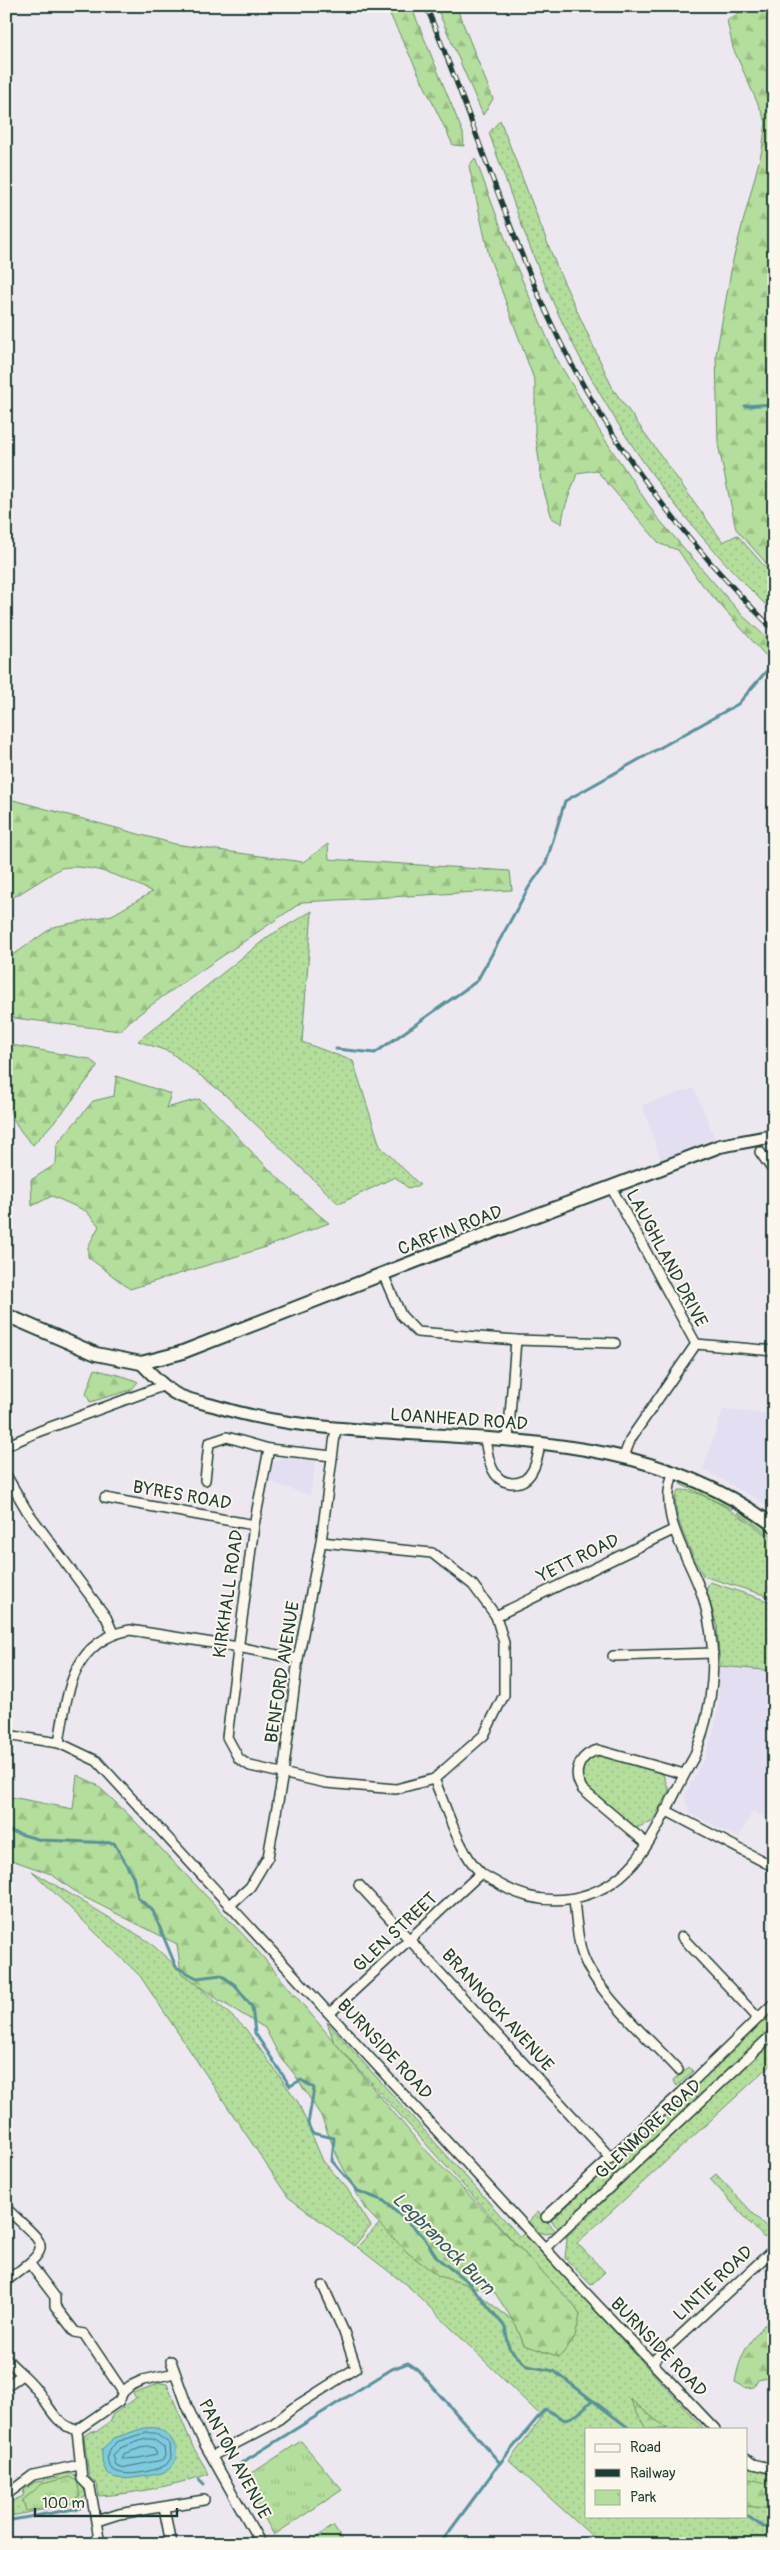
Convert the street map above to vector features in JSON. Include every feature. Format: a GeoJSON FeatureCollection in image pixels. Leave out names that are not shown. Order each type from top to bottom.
{"type":"FeatureCollection","features":[{"type":"Feature","properties":{"kind":"main road","name":"CARFIN ROAD"},"geometry":{"type":"LineString","coordinates":[[141,1363],[180,1353],[720,1146],[774,1136]]}},
{"type":"Feature","properties":{"kind":"main road"},"geometry":{"type":"LineString","coordinates":[[6,1315],[96,1354],[141,1363]]}},
{"type":"Feature","properties":{"kind":"street"},"geometry":{"type":"LineString","coordinates":[[760,1152],[774,1172]]}},
{"type":"Feature","properties":{"kind":"street","name":"LAUGHLAND DRIVE"},"geometry":{"type":"LineString","coordinates":[[610,1187],[696,1344]]}},
{"type":"Feature","properties":{"kind":"street"},"geometry":{"type":"LineString","coordinates":[[383,1274],[401,1316],[417,1332],[516,1340],[615,1344]]}},
{"type":"Feature","properties":{"kind":"street"},"geometry":{"type":"LineString","coordinates":[[508,1440],[516,1340]]}},
{"type":"Feature","properties":{"kind":"street"},"geometry":{"type":"LineString","coordinates":[[624,1456],[631,1438],[696,1344],[774,1350]]}},
{"type":"Feature","properties":{"kind":"street","name":"LOANHEAD ROAD"},"geometry":{"type":"LineString","coordinates":[[141,1363],[178,1395],[236,1413],[290,1424],[540,1443],[624,1456],[674,1471],[711,1487],[774,1526]]}},
{"type":"Feature","properties":{"kind":"street"},"geometry":{"type":"LineString","coordinates":[[6,1446],[40,1431],[166,1385]]}},
{"type":"Feature","properties":{"kind":"street","name":"BENFORD AVENUE"},"geometry":{"type":"LineString","coordinates":[[228,1906],[250,1887],[268,1858],[283,1774],[298,1659],[321,1542],[336,1428]]}},
{"type":"Feature","properties":{"kind":"street"},"geometry":{"type":"LineString","coordinates":[[205,1480],[209,1443],[227,1437],[269,1449],[332,1456]]}},
{"type":"Feature","properties":{"kind":"street"},"geometry":{"type":"LineString","coordinates":[[485,1439],[492,1468],[497,1476],[504,1482],[516,1483],[526,1479],[534,1469],[540,1443]]}},
{"type":"Feature","properties":{"kind":"street","name":"KIRKHALL ROAD"},"geometry":{"type":"LineString","coordinates":[[269,1449],[254,1525],[227,1737],[239,1759],[250,1766],[326,1784],[396,1789],[434,1779]]}},
{"type":"Feature","properties":{"kind":"street"},"geometry":{"type":"LineString","coordinates":[[321,1542],[432,1553],[473,1585],[496,1616],[504,1643],[504,1695],[484,1735],[434,1779],[465,1851],[481,1873],[516,1894],[547,1900],[574,1900],[605,1888],[634,1863],[665,1810],[701,1740],[712,1683],[713,1653],[704,1600],[673,1530],[669,1504],[670,1481],[674,1471]]}},
{"type":"Feature","properties":{"kind":"street"},"geometry":{"type":"LineString","coordinates":[[6,1474],[27,1511],[106,1617],[113,1634]]}},
{"type":"Feature","properties":{"kind":"street","name":"BYRES ROAD"},"geometry":{"type":"LineString","coordinates":[[105,1498],[254,1525]]}},
{"type":"Feature","properties":{"kind":"street","name":"YETT ROAD"},"geometry":{"type":"LineString","coordinates":[[496,1616],[673,1530]]}},
{"type":"Feature","properties":{"kind":"street"},"geometry":{"type":"LineString","coordinates":[[60,1743],[67,1694],[81,1658],[113,1634],[130,1630],[238,1647],[298,1659]]}},
{"type":"Feature","properties":{"kind":"street"},"geometry":{"type":"LineString","coordinates":[[613,1656],[713,1653]]}},
{"type":"Feature","properties":{"kind":"street","name":"BURNSIDE ROAD"},"geometry":{"type":"LineString","coordinates":[[6,1735],[60,1743],[96,1761],[228,1906],[330,2013],[713,2428]]}},
{"type":"Feature","properties":{"kind":"street"},"geometry":{"type":"LineString","coordinates":[[646,1843],[583,1790],[576,1778],[579,1763],[586,1755],[598,1750],[684,1774]]}},
{"type":"Feature","properties":{"kind":"street"},"geometry":{"type":"LineString","coordinates":[[665,1810],[774,1867]]}},
{"type":"Feature","properties":{"kind":"street","name":"GLEN STREET"},"geometry":{"type":"LineString","coordinates":[[330,2013],[412,1940],[481,1873]]}},
{"type":"Feature","properties":{"kind":"street","name":"BRANNOCK AVENUE"},"geometry":{"type":"LineString","coordinates":[[359,1885],[412,1940],[611,2158]]}},
{"type":"Feature","properties":{"kind":"street"},"geometry":{"type":"LineString","coordinates":[[574,1900],[582,1954],[593,1975],[604,1991],[678,2070]]}},
{"type":"Feature","properties":{"kind":"street"},"geometry":{"type":"LineString","coordinates":[[682,1937],[758,2018]]}},
{"type":"Feature","properties":{"kind":"street"},"geometry":{"type":"LineString","coordinates":[[546,2217],[774,2003]]}},
{"type":"Feature","properties":{"kind":"street","name":"GLENMORE ROAD"},"geometry":{"type":"LineString","coordinates":[[545,2248],[774,2033]]}},
{"type":"Feature","properties":{"kind":"street"},"geometry":{"type":"LineString","coordinates":[[6,2208],[41,2244],[39,2256],[6,2281]]}},
{"type":"Feature","properties":{"kind":"street","name":"LINTIE ROAD"},"geometry":{"type":"LineString","coordinates":[[652,2362],[774,2249]]}},
{"type":"Feature","properties":{"kind":"street"},"geometry":{"type":"LineString","coordinates":[[30,2264],[55,2297],[55,2306],[75,2332],[84,2334],[123,2392]]}},
{"type":"Feature","properties":{"kind":"street"},"geometry":{"type":"LineString","coordinates":[[212,2456],[274,2424],[293,2408],[356,2368],[344,2332],[323,2286]]}},
{"type":"Feature","properties":{"kind":"street"},"geometry":{"type":"LineString","coordinates":[[6,2358],[32,2383],[59,2421],[77,2430]]}},
{"type":"Feature","properties":{"kind":"street","name":"PANTON AVENUE"},"geometry":{"type":"LineString","coordinates":[[171,2361],[187,2406],[212,2456],[261,2544]]}},
{"type":"Feature","properties":{"kind":"street"},"geometry":{"type":"LineString","coordinates":[[77,2430],[119,2401],[123,2392],[143,2380],[175,2373]]}},
{"type":"Feature","properties":{"kind":"street"},"geometry":{"type":"LineString","coordinates":[[6,2386],[22,2375]]}},
{"type":"Feature","properties":{"kind":"street"},"geometry":{"type":"LineString","coordinates":[[77,2430],[79,2465],[82,2479],[90,2487],[100,2544]]}},
{"type":"Feature","properties":{"kind":"street"},"geometry":{"type":"LineString","coordinates":[[748,2460],[754,2464],[774,2469]]}},
{"type":"Feature","properties":{"kind":"street"},"geometry":{"type":"LineString","coordinates":[[6,2495],[33,2475],[79,2465]]}},
{"type":"Feature","properties":{"kind":"street"},"geometry":{"type":"LineString","coordinates":[[97,2521],[119,2514],[204,2500]]}},
{"type":"Feature","properties":{"kind":"street"},"geometry":{"type":"LineString","coordinates":[[164,2508],[171,2544]]}},
{"type":"Feature","properties":{"kind":"shaded area"},"geometry":{"type":"Polygon","coordinates":[[[694,1088],[715,1138],[661,1160],[642,1105],[694,1088]]]}},
{"type":"Feature","properties":{"kind":"shaded area"},"geometry":{"type":"Polygon","coordinates":[[[723,1410],[774,1414],[774,1509],[703,1469],[723,1410]]]}},
{"type":"Feature","properties":{"kind":"shaded area"},"geometry":{"type":"Polygon","coordinates":[[[286,1456],[316,1461],[310,1496],[269,1481],[272,1463],[286,1456]]]}},
{"type":"Feature","properties":{"kind":"shaded area"},"geometry":{"type":"Polygon","coordinates":[[[720,1666],[774,1671],[774,1822],[753,1811],[738,1838],[690,1813],[684,1796],[705,1757],[715,1726],[720,1666]]]}},
{"type":"Feature","properties":{"kind":"shaded area"},"geometry":{"type":"Polygon","coordinates":[[[774,1830],[774,1857],[763,1851],[774,1830]]]}},
{"type":"Feature","properties":{"kind":"green space"},"geometry":{"type":"Polygon","coordinates":[[[386,6],[411,6],[463,133],[464,146],[453,145],[386,6]]]}},
{"type":"Feature","properties":{"kind":"green space"},"geometry":{"type":"Polygon","coordinates":[[[436,6],[456,6],[493,99],[483,115],[436,6]]]}},
{"type":"Feature","properties":{"kind":"green space"},"geometry":{"type":"Polygon","coordinates":[[[751,6],[774,6],[774,572],[736,529],[718,444],[716,355],[733,260],[762,150],[766,122],[733,48],[727,20],[751,6]]]}},
{"type":"Feature","properties":{"kind":"green space"},"geometry":{"type":"Polygon","coordinates":[[[500,120],[556,265],[613,389],[723,542],[737,535],[774,577],[774,613],[741,580],[680,511],[634,448],[599,393],[555,306],[519,218],[489,133],[500,120]]]}},
{"type":"Feature","properties":{"kind":"green space"},"geometry":{"type":"Polygon","coordinates":[[[475,158],[511,254],[555,356],[602,435],[656,516],[742,615],[768,639],[774,657],[765,655],[699,581],[678,550],[660,544],[596,470],[577,473],[566,505],[562,524],[552,518],[543,488],[535,432],[535,382],[489,256],[469,166],[475,158]]]}},
{"type":"Feature","properties":{"kind":"green space"},"geometry":{"type":"Polygon","coordinates":[[[6,798],[175,844],[303,862],[328,844],[329,859],[510,871],[512,890],[302,902],[165,995],[131,1020],[120,1031],[6,1017],[6,960],[53,927],[112,915],[152,892],[108,873],[72,867],[61,868],[6,902],[6,798]]]}},
{"type":"Feature","properties":{"kind":"green space"},"geometry":{"type":"Polygon","coordinates":[[[312,911],[302,1042],[353,1061],[380,1146],[420,1185],[408,1188],[395,1177],[339,1204],[224,1094],[170,1052],[138,1041],[269,936],[312,911]]]}},
{"type":"Feature","properties":{"kind":"green space"},"geometry":{"type":"Polygon","coordinates":[[[6,1044],[89,1059],[98,1066],[64,1111],[33,1145],[15,1122],[7,1099],[6,1044]]]}},
{"type":"Feature","properties":{"kind":"green space"},"geometry":{"type":"Polygon","coordinates":[[[116,1076],[171,1094],[166,1108],[199,1099],[220,1117],[288,1187],[329,1223],[263,1248],[130,1289],[88,1257],[88,1247],[99,1226],[86,1211],[52,1196],[32,1206],[31,1180],[56,1164],[57,1144],[93,1101],[114,1096],[116,1076]]]}},
{"type":"Feature","properties":{"kind":"green space"},"geometry":{"type":"Polygon","coordinates":[[[95,1369],[138,1382],[131,1390],[90,1402],[86,1393],[95,1369]]]}},
{"type":"Feature","properties":{"kind":"green space"},"geometry":{"type":"Polygon","coordinates":[[[685,1483],[733,1506],[732,1509],[680,1484],[685,1483]]]}},
{"type":"Feature","properties":{"kind":"green space"},"geometry":{"type":"Polygon","coordinates":[[[679,1490],[689,1491],[715,1501],[774,1541],[774,1598],[703,1576],[688,1546],[679,1520],[676,1498],[679,1490]]]}},
{"type":"Feature","properties":{"kind":"green space"},"geometry":{"type":"Polygon","coordinates":[[[740,1511],[774,1534],[774,1538],[738,1513],[740,1511]]]}},
{"type":"Feature","properties":{"kind":"green space"},"geometry":{"type":"Polygon","coordinates":[[[710,1582],[774,1603],[774,1671],[720,1666],[717,1626],[706,1588],[710,1582]]]}},
{"type":"Feature","properties":{"kind":"green space"},"geometry":{"type":"Polygon","coordinates":[[[601,1755],[662,1772],[669,1790],[652,1822],[635,1828],[585,1786],[582,1775],[584,1766],[595,1756],[601,1755]]]}},
{"type":"Feature","properties":{"kind":"green space"},"geometry":{"type":"Polygon","coordinates":[[[77,1775],[96,1784],[129,1815],[251,1943],[421,2145],[573,2304],[580,2315],[575,2337],[560,2357],[524,2345],[516,2325],[495,2293],[439,2276],[409,2254],[365,2209],[337,2156],[321,2116],[295,2075],[279,2055],[265,2028],[220,2001],[181,1973],[177,1944],[80,1895],[51,1874],[6,1858],[6,1796],[73,1809],[77,1775]]]}},
{"type":"Feature","properties":{"kind":"green space"},"geometry":{"type":"Polygon","coordinates":[[[32,1871],[148,1941],[245,2028],[298,2102],[323,2161],[346,2187],[371,2226],[354,2246],[288,2197],[140,1976],[32,1871]]]}},
{"type":"Feature","properties":{"kind":"green space"},"geometry":{"type":"Polygon","coordinates":[[[774,2010],[774,2025],[558,2228],[551,2221],[774,2010]]]}},
{"type":"Feature","properties":{"kind":"green space"},"geometry":{"type":"Polygon","coordinates":[[[327,2022],[520,2237],[524,2233],[703,2428],[585,2428],[585,2518],[748,2518],[748,2468],[774,2475],[774,2544],[609,2544],[592,2536],[509,2461],[542,2417],[409,2287],[357,2247],[383,2220],[560,2357],[580,2315],[334,2042],[327,2022]]]}},
{"type":"Feature","properties":{"kind":"green space"},"geometry":{"type":"Polygon","coordinates":[[[774,2040],[774,2062],[577,2243],[605,2272],[591,2285],[565,2258],[566,2237],[774,2040]]]}},
{"type":"Feature","properties":{"kind":"green space"},"geometry":{"type":"Polygon","coordinates":[[[689,2067],[693,2071],[677,2086],[673,2081],[689,2067]]]}},
{"type":"Feature","properties":{"kind":"green space"},"geometry":{"type":"Polygon","coordinates":[[[716,2174],[771,2232],[764,2238],[710,2179],[716,2174]]]}},
{"type":"Feature","properties":{"kind":"green space"},"geometry":{"type":"Polygon","coordinates":[[[538,2212],[556,2231],[546,2234],[539,2232],[528,2222],[538,2212]]]}},
{"type":"Feature","properties":{"kind":"green space"},"geometry":{"type":"Polygon","coordinates":[[[774,2314],[774,2339],[768,2349],[767,2358],[774,2363],[774,2376],[758,2380],[754,2387],[746,2388],[735,2382],[737,2370],[748,2345],[774,2314]]]}},
{"type":"Feature","properties":{"kind":"green space"},"geometry":{"type":"Polygon","coordinates":[[[160,2383],[167,2384],[193,2447],[209,2474],[155,2488],[99,2496],[97,2484],[89,2477],[84,2436],[91,2431],[96,2432],[111,2421],[112,2415],[136,2398],[133,2393],[160,2383]]]}},
{"type":"Feature","properties":{"kind":"green space"},"geometry":{"type":"Polygon","coordinates":[[[630,2399],[666,2428],[645,2428],[630,2399]]]}},
{"type":"Feature","properties":{"kind":"green space"},"geometry":{"type":"Polygon","coordinates":[[[301,2441],[342,2490],[274,2535],[243,2479],[301,2441]]]}},
{"type":"Feature","properties":{"kind":"green space"},"geometry":{"type":"Polygon","coordinates":[[[63,2473],[77,2475],[87,2496],[71,2504],[6,2517],[6,2504],[23,2496],[24,2490],[35,2482],[43,2481],[45,2477],[48,2479],[58,2477],[63,2473]]]}},
{"type":"Feature","properties":{"kind":"green space"},"geometry":{"type":"Polygon","coordinates":[[[69,2477],[77,2481],[80,2495],[70,2503],[26,2511],[23,2500],[42,2484],[69,2477]]]}},
{"type":"Feature","properties":{"kind":"green space"},"geometry":{"type":"Polygon","coordinates":[[[748,2478],[774,2485],[774,2509],[748,2506],[748,2478]]]}},
{"type":"Feature","properties":{"kind":"green space"},"geometry":{"type":"Polygon","coordinates":[[[333,2526],[345,2544],[307,2544],[333,2526]]]}},
{"type":"Feature","properties":{"kind":"water"},"geometry":{"type":"Polygon","coordinates":[[[144,2428],[155,2428],[162,2431],[172,2440],[176,2453],[173,2465],[168,2470],[154,2475],[127,2479],[113,2477],[104,2468],[102,2449],[114,2438],[144,2428]]]}},
{"type":"Feature","properties":{"kind":"waterway"},"geometry":{"type":"LineString","coordinates":[[745,406],[774,404]]}},
{"type":"Feature","properties":{"kind":"waterway"},"geometry":{"type":"LineString","coordinates":[[336,1049],[375,1053],[477,981],[529,887],[546,863],[565,801],[738,704],[769,668]]}},
{"type":"Feature","properties":{"kind":"waterway","name":"Legbranock Burn"},"geometry":{"type":"LineString","coordinates":[[6,1830],[41,1840],[114,1843],[133,1876],[138,1898],[153,1911],[176,1967],[197,1978],[221,1975],[235,1985],[252,2007],[255,2033],[290,2086],[301,2080],[314,2088],[308,2124],[312,2133],[334,2138],[332,2161],[358,2191],[384,2201],[423,2236],[437,2258],[468,2282],[505,2327],[509,2348],[527,2366],[554,2371],[629,2428]]}},
{"type":"Feature","properties":{"kind":"waterway"},"geometry":{"type":"LineString","coordinates":[[241,2463],[392,2369],[408,2363],[417,2369],[500,2463]]}},
{"type":"Feature","properties":{"kind":"waterway"},"geometry":{"type":"LineString","coordinates":[[440,2544],[500,2463],[545,2409],[565,2420],[578,2414],[591,2401]]}},
{"type":"Feature","properties":{"kind":"waterway"},"geometry":{"type":"LineString","coordinates":[[199,2479],[204,2484]]}},
{"type":"Feature","properties":{"kind":"waterway"},"geometry":{"type":"LineString","coordinates":[[74,2508],[80,2504]]}},
{"type":"Feature","properties":{"kind":"waterway"},"geometry":{"type":"LineString","coordinates":[[6,2521],[80,2508]]}},
{"type":"Feature","properties":{"kind":"waterway","name":"Legbranock Burn"},"geometry":{"type":"LineString","coordinates":[[748,2516],[763,2527],[774,2527]]}},
{"type":"Feature","properties":{"kind":"railway"},"geometry":{"type":"LineString","coordinates":[[426,6],[530,274],[567,356],[617,441],[645,481],[707,558],[774,630]]}}]}
